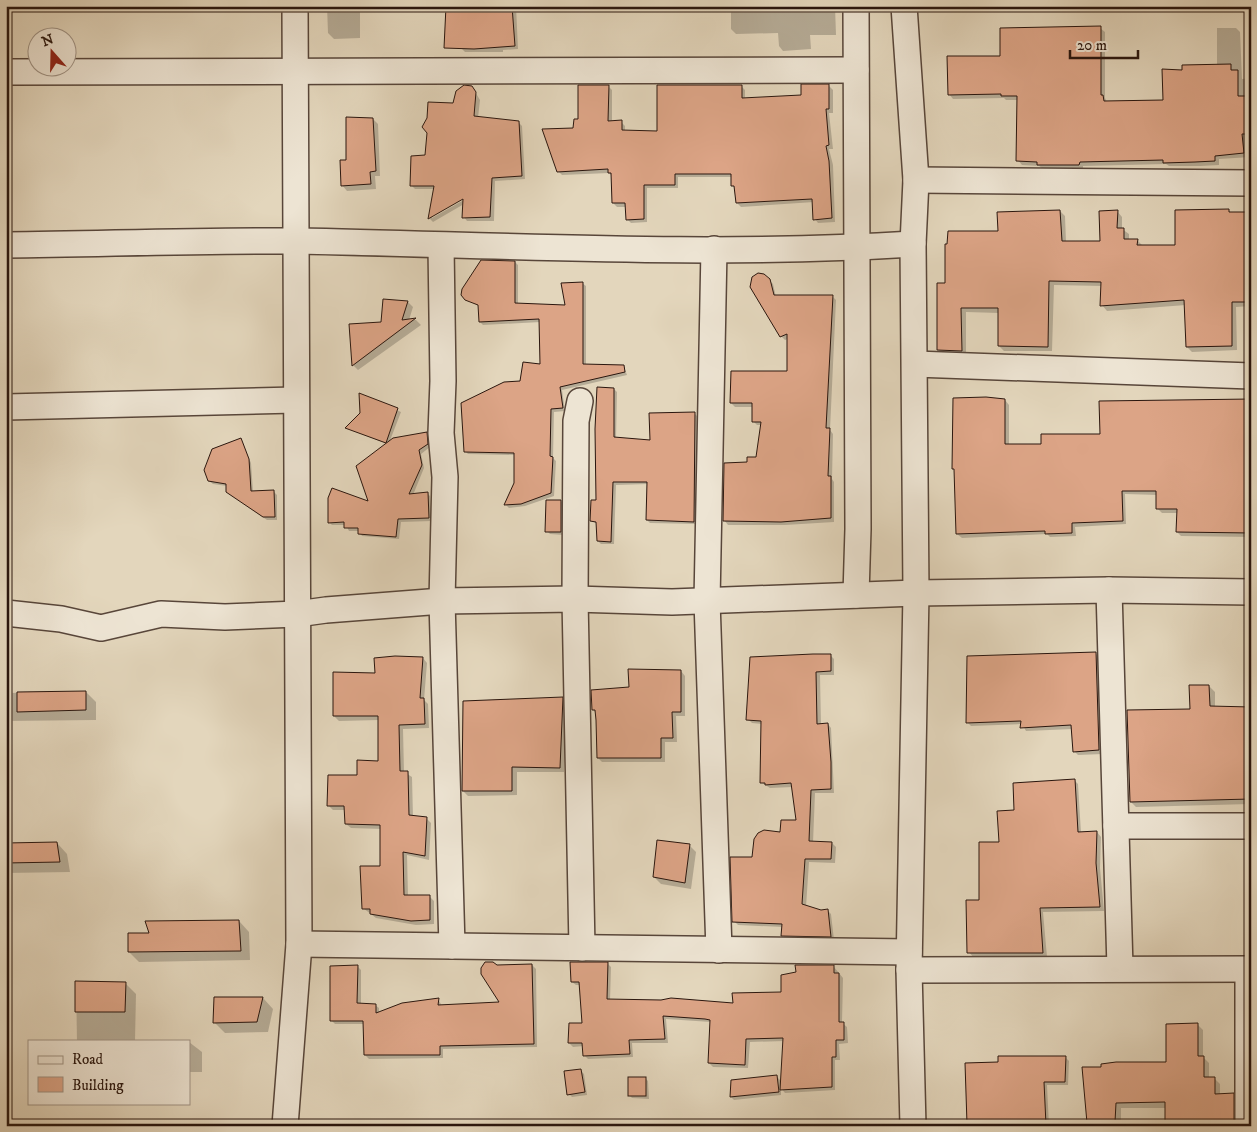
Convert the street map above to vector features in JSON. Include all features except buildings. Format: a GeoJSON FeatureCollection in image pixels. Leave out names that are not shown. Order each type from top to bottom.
{"type":"FeatureCollection","features":[{"type":"Feature","properties":{"kind":"street"},"geometry":{"type":"LineString","coordinates":[[285,1126],[299,944],[295,400],[295,6]]}},
{"type":"Feature","properties":{"kind":"street"},"geometry":{"type":"LineString","coordinates":[[856,6],[858,529],[856,595]]}},
{"type":"Feature","properties":{"kind":"street"},"geometry":{"type":"LineString","coordinates":[[904,6],[916,180],[913,244],[916,364],[916,593],[909,961],[913,1126]]}},
{"type":"Feature","properties":{"kind":"street"},"geometry":{"type":"LineString","coordinates":[[6,72],[856,70]]}},
{"type":"Feature","properties":{"kind":"street"},"geometry":{"type":"LineString","coordinates":[[916,180],[1251,183]]}},
{"type":"Feature","properties":{"kind":"street"},"geometry":{"type":"LineString","coordinates":[[6,245],[296,241],[440,246],[714,249],[857,248],[913,244]]}},
{"type":"Feature","properties":{"kind":"street"},"geometry":{"type":"LineString","coordinates":[[440,246],[443,381],[441,433],[445,477],[442,601],[452,946]]}},
{"type":"Feature","properties":{"kind":"street"},"geometry":{"type":"LineString","coordinates":[[714,249],[707,601],[719,950]]}},
{"type":"Feature","properties":{"kind":"street"},"geometry":{"type":"LineString","coordinates":[[916,364],[1251,376]]}},
{"type":"Feature","properties":{"kind":"street"},"geometry":{"type":"LineString","coordinates":[[6,408],[295,400]]}},
{"type":"Feature","properties":{"kind":"street"},"geometry":{"type":"LineString","coordinates":[[580,401],[576,421],[575,599],[582,948]]}},
{"type":"Feature","properties":{"kind":"street"},"geometry":{"type":"LineString","coordinates":[[1109,590],[1120,968]]}},
{"type":"Feature","properties":{"kind":"street"},"geometry":{"type":"LineString","coordinates":[[6,613],[61,619],[101,628],[161,614],[225,617],[297,614],[442,601],[575,599],[707,601],[916,593],[1109,590],[1251,592]]}},
{"type":"Feature","properties":{"kind":"street"},"geometry":{"type":"LineString","coordinates":[[1116,826],[1251,826]]}},
{"type":"Feature","properties":{"kind":"street"},"geometry":{"type":"LineString","coordinates":[[299,944],[719,950],[909,961],[1120,968],[1249,969],[1248,1126]]}}]}
